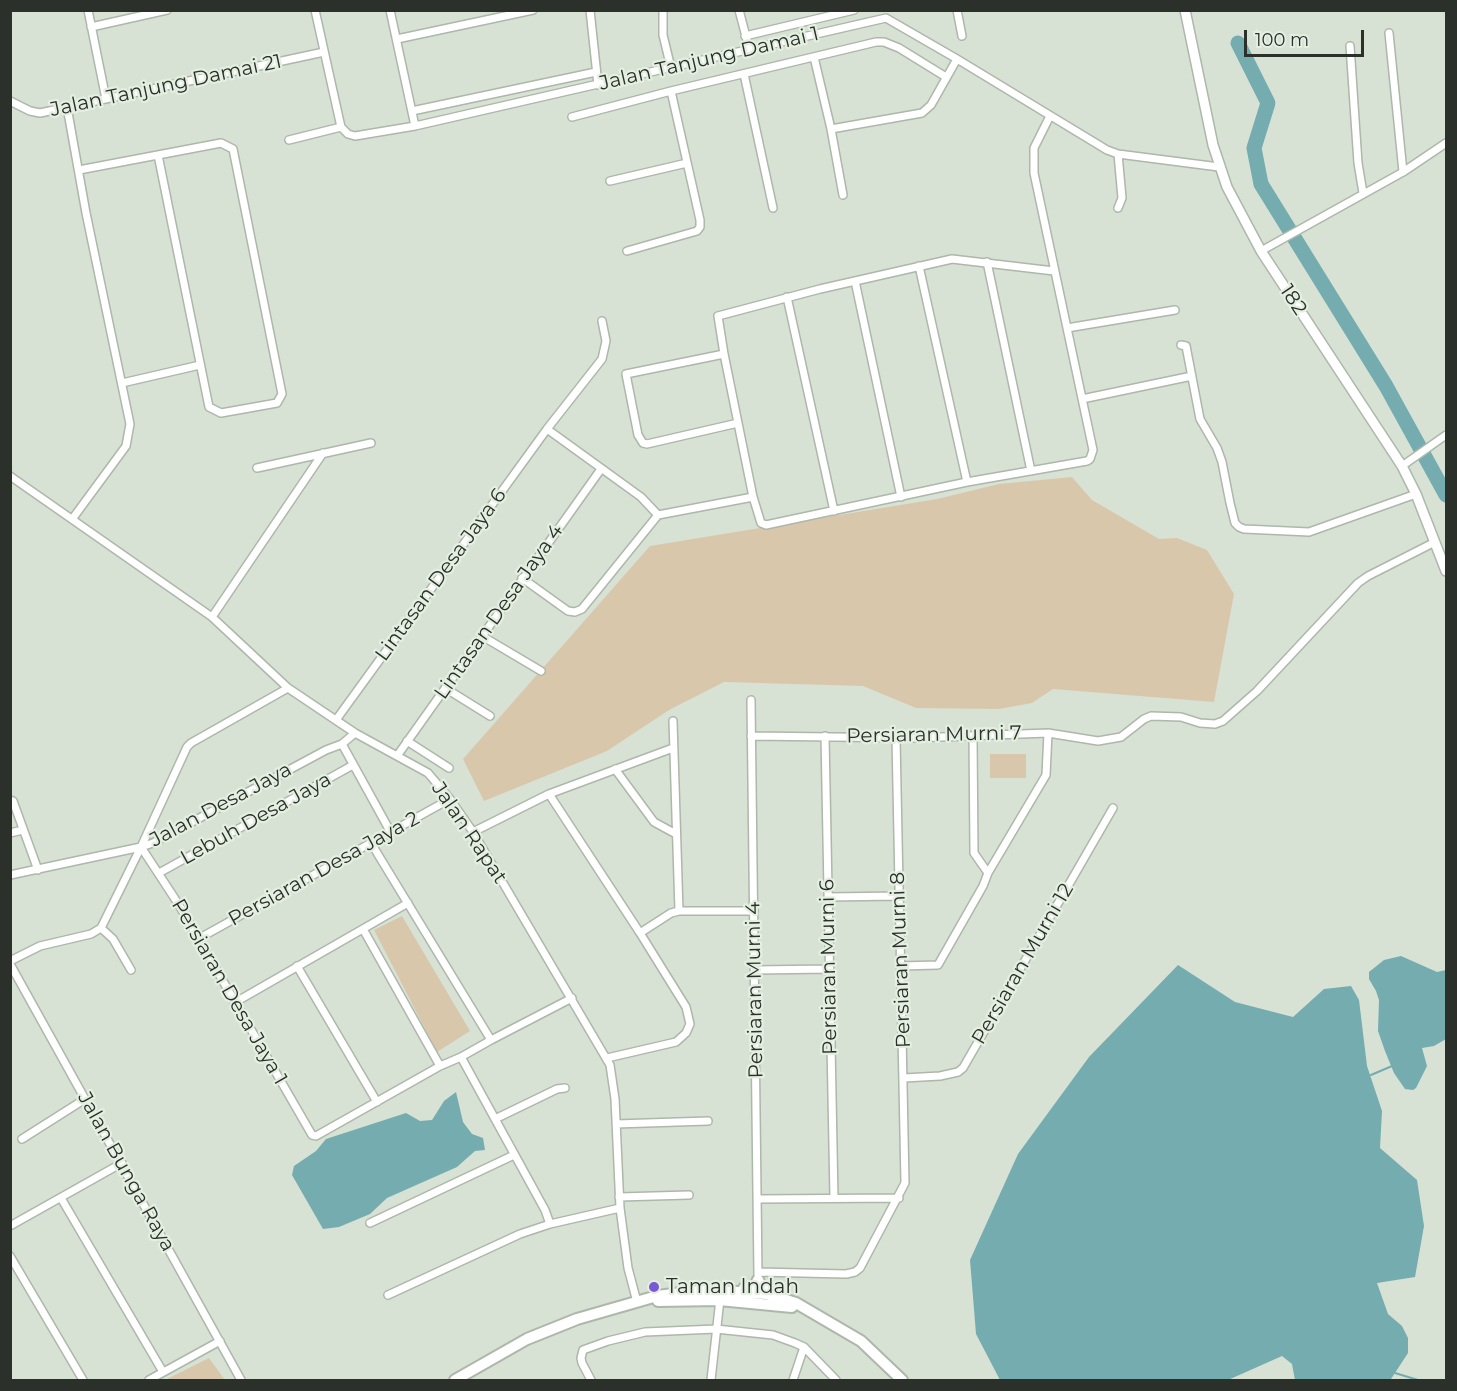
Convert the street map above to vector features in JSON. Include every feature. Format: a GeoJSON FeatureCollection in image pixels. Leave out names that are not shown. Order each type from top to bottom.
{"type":"FeatureCollection","features":[{"type":"Feature","properties":{"kind":"main road"},"geometry":{"type":"LineString","coordinates":[[723,1293],[753,1287],[758,1276]]}},
{"type":"Feature","properties":{"kind":"main road"},"geometry":{"type":"LineString","coordinates":[[758,1276],[764,1288],[861,1341],[902,1380]]}},
{"type":"Feature","properties":{"kind":"main road"},"geometry":{"type":"LineString","coordinates":[[455,1380],[527,1339],[577,1319],[653,1297],[680,1292],[767,1294],[796,1305]]}},
{"type":"Feature","properties":{"kind":"street"},"geometry":{"type":"LineString","coordinates":[[88,10],[106,99]]}},
{"type":"Feature","properties":{"kind":"street"},"geometry":{"type":"LineString","coordinates":[[289,140],[341,127],[315,10]]}},
{"type":"Feature","properties":{"kind":"street"},"geometry":{"type":"LineString","coordinates":[[390,10],[415,126]]}},
{"type":"Feature","properties":{"kind":"street"},"geometry":{"type":"LineString","coordinates":[[397,39],[533,10]]}},
{"type":"Feature","properties":{"kind":"street"},"geometry":{"type":"LineString","coordinates":[[590,10],[598,85]]}},
{"type":"Feature","properties":{"kind":"street"},"geometry":{"type":"LineString","coordinates":[[663,10],[663,35],[671,68]]}},
{"type":"Feature","properties":{"kind":"street"},"geometry":{"type":"LineString","coordinates":[[739,10],[749,48]]}},
{"type":"Feature","properties":{"kind":"street"},"geometry":{"type":"LineString","coordinates":[[746,36],[854,10]]}},
{"type":"Feature","properties":{"kind":"street"},"geometry":{"type":"LineString","coordinates":[[957,10],[962,36]]}},
{"type":"Feature","properties":{"kind":"street","name":"182"},"geometry":{"type":"LineString","coordinates":[[1185,10],[1219,167],[1231,196],[1261,251],[1402,466],[1416,494],[1446,571]]}},
{"type":"Feature","properties":{"kind":"street"},"geometry":{"type":"LineString","coordinates":[[91,27],[165,11]]}},
{"type":"Feature","properties":{"kind":"street","name":"Jalan Tanjung Damai 1"},"geometry":{"type":"LineString","coordinates":[[341,127],[348,134],[355,136],[415,126],[671,68],[886,14],[1107,150],[1118,154],[1219,167]]}},
{"type":"Feature","properties":{"kind":"street"},"geometry":{"type":"LineString","coordinates":[[1389,33],[1403,171]]}},
{"type":"Feature","properties":{"kind":"street"},"geometry":{"type":"LineString","coordinates":[[572,117],[876,42],[884,42],[899,48],[946,77]]}},
{"type":"Feature","properties":{"kind":"street"},"geometry":{"type":"LineString","coordinates":[[1350,46],[1358,163],[1363,193]]}},
{"type":"Feature","properties":{"kind":"street","name":"Jalan Tanjung Damai 21"},"geometry":{"type":"LineString","coordinates":[[10,101],[35,112],[324,52]]}},
{"type":"Feature","properties":{"kind":"street"},"geometry":{"type":"LineString","coordinates":[[814,57],[831,129],[843,195]]}},
{"type":"Feature","properties":{"kind":"street"},"geometry":{"type":"LineString","coordinates":[[831,129],[922,113],[931,105],[957,59]]}},
{"type":"Feature","properties":{"kind":"street"},"geometry":{"type":"LineString","coordinates":[[412,111],[596,72]]}},
{"type":"Feature","properties":{"kind":"street"},"geometry":{"type":"LineString","coordinates":[[744,74],[773,208]]}},
{"type":"Feature","properties":{"kind":"street"},"geometry":{"type":"LineString","coordinates":[[627,251],[699,229],[700,220],[671,92]]}},
{"type":"Feature","properties":{"kind":"street"},"geometry":{"type":"LineString","coordinates":[[67,107],[130,424],[126,446],[73,518]]}},
{"type":"Feature","properties":{"kind":"street"},"geometry":{"type":"LineString","coordinates":[[1050,116],[1037,139],[1033,155],[1034,173],[1093,450],[1092,456],[1087,461],[967,482],[766,525],[761,523],[753,496],[724,354],[719,315],[952,258],[1054,272]]}},
{"type":"Feature","properties":{"kind":"street"},"geometry":{"type":"LineString","coordinates":[[79,170],[221,143],[234,152],[282,396],[277,403],[218,413],[209,407],[158,155]]}},
{"type":"Feature","properties":{"kind":"street"},"geometry":{"type":"LineString","coordinates":[[1261,251],[1403,171],[1446,143]]}},
{"type":"Feature","properties":{"kind":"street"},"geometry":{"type":"LineString","coordinates":[[1118,154],[1122,203],[1118,208]]}},
{"type":"Feature","properties":{"kind":"street"},"geometry":{"type":"LineString","coordinates":[[610,181],[687,163]]}},
{"type":"Feature","properties":{"kind":"street"},"geometry":{"type":"LineString","coordinates":[[987,262],[1031,471]]}},
{"type":"Feature","properties":{"kind":"street"},"geometry":{"type":"LineString","coordinates":[[919,266],[967,482]]}},
{"type":"Feature","properties":{"kind":"street"},"geometry":{"type":"LineString","coordinates":[[855,281],[901,497]]}},
{"type":"Feature","properties":{"kind":"street"},"geometry":{"type":"LineString","coordinates":[[787,297],[834,511]]}},
{"type":"Feature","properties":{"kind":"street"},"geometry":{"type":"LineString","coordinates":[[1067,328],[1175,310]]}},
{"type":"Feature","properties":{"kind":"street","name":"Lintasan Desa Jaya 6"},"geometry":{"type":"LineString","coordinates":[[336,720],[547,429],[602,359],[606,341],[602,321]]}},
{"type":"Feature","properties":{"kind":"street"},"geometry":{"type":"LineString","coordinates":[[1181,345],[1186,346],[1200,419],[1220,455],[1230,503],[1239,527],[1309,532],[1416,494]]}},
{"type":"Feature","properties":{"kind":"street"},"geometry":{"type":"LineString","coordinates":[[724,354],[626,374],[638,435],[646,444],[738,423]]}},
{"type":"Feature","properties":{"kind":"street"},"geometry":{"type":"LineString","coordinates":[[122,382],[200,365]]}},
{"type":"Feature","properties":{"kind":"street"},"geometry":{"type":"LineString","coordinates":[[1082,399],[1192,376]]}},
{"type":"Feature","properties":{"kind":"street"},"geometry":{"type":"LineString","coordinates":[[547,429],[641,497],[658,515]]}},
{"type":"Feature","properties":{"kind":"street"},"geometry":{"type":"LineString","coordinates":[[1402,466],[1446,435]]}},
{"type":"Feature","properties":{"kind":"street"},"geometry":{"type":"LineString","coordinates":[[257,468],[372,443]]}},
{"type":"Feature","properties":{"kind":"street"},"geometry":{"type":"LineString","coordinates":[[212,617],[323,453]]}},
{"type":"Feature","properties":{"kind":"street","name":"Lintasan Desa Jaya 4"},"geometry":{"type":"LineString","coordinates":[[396,756],[601,469]]}},
{"type":"Feature","properties":{"kind":"street","name":"Jalan Rapat"},"geometry":{"type":"LineString","coordinates":[[10,476],[212,617],[288,688],[355,733],[428,773],[450,799],[473,832],[607,1058],[613,1078],[619,1197],[628,1268],[642,1301]]}},
{"type":"Feature","properties":{"kind":"street"},"geometry":{"type":"LineString","coordinates":[[522,578],[568,611],[575,612],[582,609],[658,515],[753,496]]}},
{"type":"Feature","properties":{"kind":"street","name":"Persiaran Murni 7"},"geometry":{"type":"LineString","coordinates":[[751,736],[896,738],[1048,733],[1098,741],[1116,739],[1151,716],[1181,717],[1208,724],[1223,721],[1257,691],[1358,584],[1368,576],[1436,543]]}},
{"type":"Feature","properties":{"kind":"street"},"geometry":{"type":"LineString","coordinates":[[482,636],[542,671]]}},
{"type":"Feature","properties":{"kind":"street"},"geometry":{"type":"LineString","coordinates":[[10,962],[40,946],[91,934],[101,928],[187,747],[288,688]]}},
{"type":"Feature","properties":{"kind":"street"},"geometry":{"type":"LineString","coordinates":[[445,688],[490,716]]}},
{"type":"Feature","properties":{"kind":"street","name":"Persiaran Murni 4"},"geometry":{"type":"LineString","coordinates":[[751,700],[758,1276]]}},
{"type":"Feature","properties":{"kind":"street"},"geometry":{"type":"LineString","coordinates":[[673,721],[678,911]]}},
{"type":"Feature","properties":{"kind":"street","name":"Jalan Desa Jaya"},"geometry":{"type":"LineString","coordinates":[[10,875],[153,843],[326,750],[342,744],[355,733]]}},
{"type":"Feature","properties":{"kind":"street"},"geometry":{"type":"LineString","coordinates":[[900,966],[938,965],[983,886],[988,873],[1046,775],[1048,733]]}},
{"type":"Feature","properties":{"kind":"street","name":"Persiaran Murni 6"},"geometry":{"type":"LineString","coordinates":[[825,736],[834,1198]]}},
{"type":"Feature","properties":{"kind":"street"},"geometry":{"type":"LineString","coordinates":[[973,736],[974,853],[988,873]]}},
{"type":"Feature","properties":{"kind":"street","name":"Persiaran Murni 8"},"geometry":{"type":"LineString","coordinates":[[896,738],[905,1183],[899,1198]]}},
{"type":"Feature","properties":{"kind":"street"},"geometry":{"type":"LineString","coordinates":[[407,741],[449,768]]}},
{"type":"Feature","properties":{"kind":"street"},"geometry":{"type":"LineString","coordinates":[[342,744],[390,831]]}},
{"type":"Feature","properties":{"kind":"street"},"geometry":{"type":"LineString","coordinates":[[473,832],[549,794],[672,748]]}},
{"type":"Feature","properties":{"kind":"street","name":"Lebuh Desa Jaya"},"geometry":{"type":"LineString","coordinates":[[159,873],[353,765]]}},
{"type":"Feature","properties":{"kind":"street"},"geometry":{"type":"LineString","coordinates":[[615,769],[654,822],[676,834]]}},
{"type":"Feature","properties":{"kind":"street"},"geometry":{"type":"LineString","coordinates":[[549,794],[686,1006],[690,1024],[686,1034],[676,1042],[607,1058]]}},
{"type":"Feature","properties":{"kind":"street","name":"Persiaran Desa Jaya 2"},"geometry":{"type":"LineString","coordinates":[[198,939],[450,799]]}},
{"type":"Feature","properties":{"kind":"street"},"geometry":{"type":"LineString","coordinates":[[10,800],[38,870]]}},
{"type":"Feature","properties":{"kind":"street","name":"Persiaran Murni 12"},"geometry":{"type":"LineString","coordinates":[[904,1078],[940,1076],[958,1072],[963,1068],[1113,808]]}},
{"type":"Feature","properties":{"kind":"street"},"geometry":{"type":"LineString","coordinates":[[10,833],[23,830]]}},
{"type":"Feature","properties":{"kind":"street"},"geometry":{"type":"LineString","coordinates":[[371,843],[490,1040]]}},
{"type":"Feature","properties":{"kind":"street","name":"Persiaran Desa Jaya 1"},"geometry":{"type":"LineString","coordinates":[[141,847],[159,873],[311,1134],[316,1136],[376,1102]]}},
{"type":"Feature","properties":{"kind":"street"},"geometry":{"type":"LineString","coordinates":[[828,897],[899,896]]}},
{"type":"Feature","properties":{"kind":"street"},"geometry":{"type":"LineString","coordinates":[[234,1003],[408,903]]}},
{"type":"Feature","properties":{"kind":"street"},"geometry":{"type":"LineString","coordinates":[[640,933],[678,911],[754,911]]}},
{"type":"Feature","properties":{"kind":"street"},"geometry":{"type":"LineString","coordinates":[[101,928],[113,939],[131,970]]}},
{"type":"Feature","properties":{"kind":"street"},"geometry":{"type":"LineString","coordinates":[[363,929],[440,1066]]}},
{"type":"Feature","properties":{"kind":"street","name":"Jalan Bunga Raya"},"geometry":{"type":"LineString","coordinates":[[10,962],[241,1380]]}},
{"type":"Feature","properties":{"kind":"street"},"geometry":{"type":"LineString","coordinates":[[297,966],[376,1102],[440,1066],[572,998]]}},
{"type":"Feature","properties":{"kind":"street"},"geometry":{"type":"LineString","coordinates":[[755,970],[829,969]]}},
{"type":"Feature","properties":{"kind":"street"},"geometry":{"type":"LineString","coordinates":[[461,1057],[550,1224]]}},
{"type":"Feature","properties":{"kind":"street"},"geometry":{"type":"LineString","coordinates":[[495,1119],[556,1089],[565,1088]]}},
{"type":"Feature","properties":{"kind":"street"},"geometry":{"type":"LineString","coordinates":[[22,1139],[85,1099]]}},
{"type":"Feature","properties":{"kind":"street"},"geometry":{"type":"LineString","coordinates":[[616,1124],[708,1121]]}},
{"type":"Feature","properties":{"kind":"street"},"geometry":{"type":"LineString","coordinates":[[370,1223],[514,1155]]}},
{"type":"Feature","properties":{"kind":"street"},"geometry":{"type":"LineString","coordinates":[[10,1226],[122,1163]]}},
{"type":"Feature","properties":{"kind":"street"},"geometry":{"type":"LineString","coordinates":[[619,1197],[689,1195]]}},
{"type":"Feature","properties":{"kind":"street"},"geometry":{"type":"LineString","coordinates":[[61,1198],[163,1372]]}},
{"type":"Feature","properties":{"kind":"street"},"geometry":{"type":"LineString","coordinates":[[758,1199],[899,1198],[860,1268],[855,1272],[758,1276]]}},
{"type":"Feature","properties":{"kind":"street"},"geometry":{"type":"LineString","coordinates":[[388,1295],[520,1234],[550,1224],[620,1208]]}},
{"type":"Feature","properties":{"kind":"street"},"geometry":{"type":"LineString","coordinates":[[10,1256],[80,1379]]}},
{"type":"Feature","properties":{"kind":"street"},"geometry":{"type":"LineString","coordinates":[[711,1380],[716,1329],[723,1293]]}},
{"type":"Feature","properties":{"kind":"street"},"geometry":{"type":"LineString","coordinates":[[591,1380],[582,1363],[583,1350],[645,1332],[716,1329],[773,1335],[804,1347],[836,1380]]}},
{"type":"Feature","properties":{"kind":"street"},"geometry":{"type":"LineString","coordinates":[[149,1380],[220,1341]]}},
{"type":"Feature","properties":{"kind":"street"},"geometry":{"type":"LineString","coordinates":[[793,1380],[804,1347]]}},
{"type":"Feature","properties":{"kind":"shaded area"},"geometry":{"type":"Polygon","coordinates":[[[1072,477],[1092,500],[1159,539],[1177,538],[1207,550],[1234,594],[1214,702],[1053,689],[1032,703],[999,709],[916,708],[863,686],[724,682],[669,710],[607,751],[484,801],[463,759],[650,546],[937,499],[999,484],[1072,477]]]}},
{"type":"Feature","properties":{"kind":"shaded area"},"geometry":{"type":"Polygon","coordinates":[[[990,754],[1026,754],[1026,778],[990,778],[990,754]]]}},
{"type":"Feature","properties":{"kind":"shaded area"},"geometry":{"type":"Polygon","coordinates":[[[402,916],[470,1031],[437,1052],[374,930],[402,916]]]}},
{"type":"Feature","properties":{"kind":"shaded area"},"geometry":{"type":"Polygon","coordinates":[[[209,1358],[225,1380],[165,1380],[209,1358]]]}},
{"type":"Feature","properties":{"kind":"water"},"geometry":{"type":"Polygon","coordinates":[[[1401,956],[1437,972],[1446,970],[1446,1039],[1434,1046],[1422,1048],[1427,1066],[1413,1090],[1405,1089],[1394,1073],[1385,1051],[1378,1031],[1379,1000],[1369,979],[1369,972],[1384,960],[1401,956]]]}},
{"type":"Feature","properties":{"kind":"water"},"geometry":{"type":"Polygon","coordinates":[[[1178,965],[1235,1002],[1293,1017],[1324,989],[1351,986],[1359,1000],[1367,1066],[1382,1111],[1380,1148],[1417,1180],[1424,1226],[1415,1277],[1377,1283],[1388,1314],[1402,1326],[1408,1338],[1408,1353],[1391,1379],[1295,1380],[1292,1364],[1282,1356],[1228,1380],[1000,1380],[976,1334],[970,1260],[1018,1154],[1089,1057],[1178,965]]]}},
{"type":"Feature","properties":{"kind":"water"},"geometry":{"type":"Polygon","coordinates":[[[456,1092],[463,1122],[472,1134],[483,1138],[485,1150],[475,1151],[457,1167],[387,1198],[370,1214],[339,1227],[323,1229],[292,1175],[294,1166],[316,1151],[326,1139],[406,1113],[420,1121],[432,1120],[444,1101],[456,1092]]]}},
{"type":"Feature","properties":{"kind":"waterway"},"geometry":{"type":"LineString","coordinates":[[1238,43],[1268,103],[1254,148],[1261,184],[1386,386],[1446,495]]}},
{"type":"Feature","properties":{"kind":"waterway"},"geometry":{"type":"LineString","coordinates":[[1371,1075],[1392,1066]]}},
{"type":"Feature","properties":{"kind":"waterway"},"geometry":{"type":"LineString","coordinates":[[1395,1373],[1418,1380]]}},
{"type":"Feature","properties":{"kind":"place","name":"Taman Indah"},"geometry":{"type":"Point","coordinates":[654,1287]}}]}
